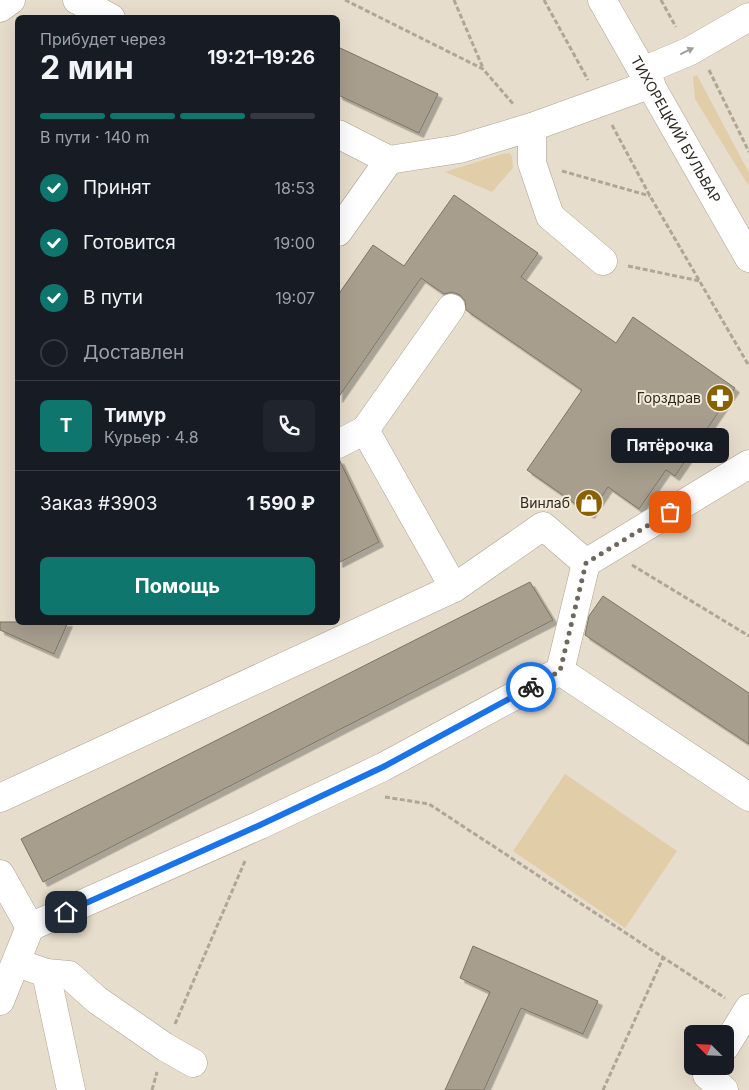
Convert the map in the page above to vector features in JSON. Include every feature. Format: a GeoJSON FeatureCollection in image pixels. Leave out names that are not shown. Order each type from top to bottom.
{"type":"FeatureCollection","features":[{"type":"Feature","properties":{"kind":"street"},"geometry":{"type":"LineString","coordinates":[[0,8],[11,0]]}},
{"type":"Feature","properties":{"kind":"street"},"geometry":{"type":"LineString","coordinates":[[77,0],[105,15]]}},
{"type":"Feature","properties":{"kind":"street","name":"ТИХОРЕЦКИЙ БУЛЬВАР"},"geometry":{"type":"LineString","coordinates":[[602,0],[749,258]]}},
{"type":"Feature","properties":{"kind":"street"},"geometry":{"type":"LineString","coordinates":[[340,135],[389,160],[459,149],[600,103],[749,17]]}},
{"type":"Feature","properties":{"kind":"street"},"geometry":{"type":"LineString","coordinates":[[532,126],[532,163],[550,216],[603,261]]}},
{"type":"Feature","properties":{"kind":"street"},"geometry":{"type":"LineString","coordinates":[[340,229],[389,160]]}},
{"type":"Feature","properties":{"kind":"street"},"geometry":{"type":"LineString","coordinates":[[340,443],[365,430],[451,308]]}},
{"type":"Feature","properties":{"kind":"street"},"geometry":{"type":"LineString","coordinates":[[365,430],[454,588]]}},
{"type":"Feature","properties":{"kind":"street"},"geometry":{"type":"LineString","coordinates":[[0,1001],[30,927],[260,825],[383,767],[560,671],[596,556],[749,464]]}},
{"type":"Feature","properties":{"kind":"street"},"geometry":{"type":"LineString","coordinates":[[0,798],[454,588],[543,526],[596,556]]}},
{"type":"Feature","properties":{"kind":"street"},"geometry":{"type":"LineString","coordinates":[[560,671],[749,796]]}},
{"type":"Feature","properties":{"kind":"street"},"geometry":{"type":"LineString","coordinates":[[0,874],[30,927]]}},
{"type":"Feature","properties":{"kind":"street"},"geometry":{"type":"LineString","coordinates":[[16,962],[46,973],[69,975],[97,1000],[165,1048],[193,1063]]}},
{"type":"Feature","properties":{"kind":"street"},"geometry":{"type":"LineString","coordinates":[[46,973],[71,1090]]}},
{"type":"Feature","properties":{"kind":"street"},"geometry":{"type":"LineString","coordinates":[[734,1033],[748,1010]]}},
{"type":"Feature","properties":{"kind":"street"},"geometry":{"type":"LineString","coordinates":[[708,1075],[724,1090]]}},
{"type":"Feature","properties":{"kind":"path"},"geometry":{"type":"LineString","coordinates":[[345,0],[483,68]]}},
{"type":"Feature","properties":{"kind":"path"},"geometry":{"type":"LineString","coordinates":[[454,0],[483,68],[532,126]]}},
{"type":"Feature","properties":{"kind":"path"},"geometry":{"type":"LineString","coordinates":[[544,0],[650,196],[749,366]]}},
{"type":"Feature","properties":{"kind":"path"},"geometry":{"type":"LineString","coordinates":[[661,0],[690,51],[708,69],[749,152]]}},
{"type":"Feature","properties":{"kind":"path"},"geometry":{"type":"LineString","coordinates":[[532,163],[650,196]]}},
{"type":"Feature","properties":{"kind":"path"},"geometry":{"type":"LineString","coordinates":[[603,261],[700,281]]}},
{"type":"Feature","properties":{"kind":"path"},"geometry":{"type":"LineString","coordinates":[[596,556],[749,636]]}},
{"type":"Feature","properties":{"kind":"path"},"geometry":{"type":"LineString","coordinates":[[378,796],[429,804],[663,958],[748,1010]]}},
{"type":"Feature","properties":{"kind":"path"},"geometry":{"type":"LineString","coordinates":[[165,1048],[260,825]]}},
{"type":"Feature","properties":{"kind":"path"},"geometry":{"type":"LineString","coordinates":[[603,1090],[663,958]]}},
{"type":"Feature","properties":{"kind":"shaded area"},"geometry":{"type":"Polygon","coordinates":[[[697,75],[749,173],[748,185],[695,99],[693,77],[697,75]]]}},
{"type":"Feature","properties":{"kind":"shaded area"},"geometry":{"type":"Polygon","coordinates":[[[510,153],[513,168],[492,192],[445,172],[502,154],[510,153]]]}},
{"type":"Feature","properties":{"kind":"shaded area"},"geometry":{"type":"Polygon","coordinates":[[[565,774],[677,851],[625,928],[513,851],[565,774]]]}},
{"type":"Feature","properties":{"kind":"building"},"geometry":{"type":"Polygon","coordinates":[[[340,48],[438,94],[419,133],[340,96],[340,48]]]}},
{"type":"Feature","properties":{"kind":"building"},"geometry":{"type":"Polygon","coordinates":[[[454,195],[538,253],[521,277],[616,343],[633,317],[735,388],[675,476],[666,470],[639,509],[608,487],[590,514],[527,470],[582,390],[466,310],[465,301],[460,295],[452,292],[444,294],[421,278],[340,395],[340,292],[373,245],[404,266],[454,195]]]}},
{"type":"Feature","properties":{"kind":"building"},"geometry":{"type":"Polygon","coordinates":[[[340,461],[379,542],[340,562],[340,461]]]}},
{"type":"Feature","properties":{"kind":"building"},"geometry":{"type":"Polygon","coordinates":[[[530,582],[553,620],[43,882],[21,839],[530,582]]]}},
{"type":"Feature","properties":{"kind":"building"},"geometry":{"type":"Polygon","coordinates":[[[603,596],[749,693],[749,744],[585,635],[589,616],[603,596]]]}},
{"type":"Feature","properties":{"kind":"building"},"geometry":{"type":"Polygon","coordinates":[[[0,622],[15,622],[15,625],[67,625],[54,654],[0,630],[0,622]]]}},
{"type":"Feature","properties":{"kind":"building"},"geometry":{"type":"Polygon","coordinates":[[[473,946],[598,1001],[583,1034],[521,1008],[484,1090],[445,1090],[490,992],[460,978],[473,946]]]}},
{"type":"Feature","properties":{"kind":"way so far"},"geometry":{"type":"LineString","coordinates":[[531,687],[560,671],[586,563],[670,512]]}},
{"type":"Feature","properties":{"kind":"place","name":"Горздрав"},"geometry":{"type":"Point","coordinates":[720,398]}},
{"type":"Feature","properties":{"kind":"place","name":"Винлаб"},"geometry":{"type":"Point","coordinates":[589,503]}},
{"type":"Feature","properties":{"kind":"place","name":"Пятёрочка"},"geometry":{"type":"Point","coordinates":[670,512]}},
{"type":"Feature","properties":{"kind":"route"},"geometry":{"type":"LineString","coordinates":[[66,912],[260,825],[383,767],[531,687]]}}]}
